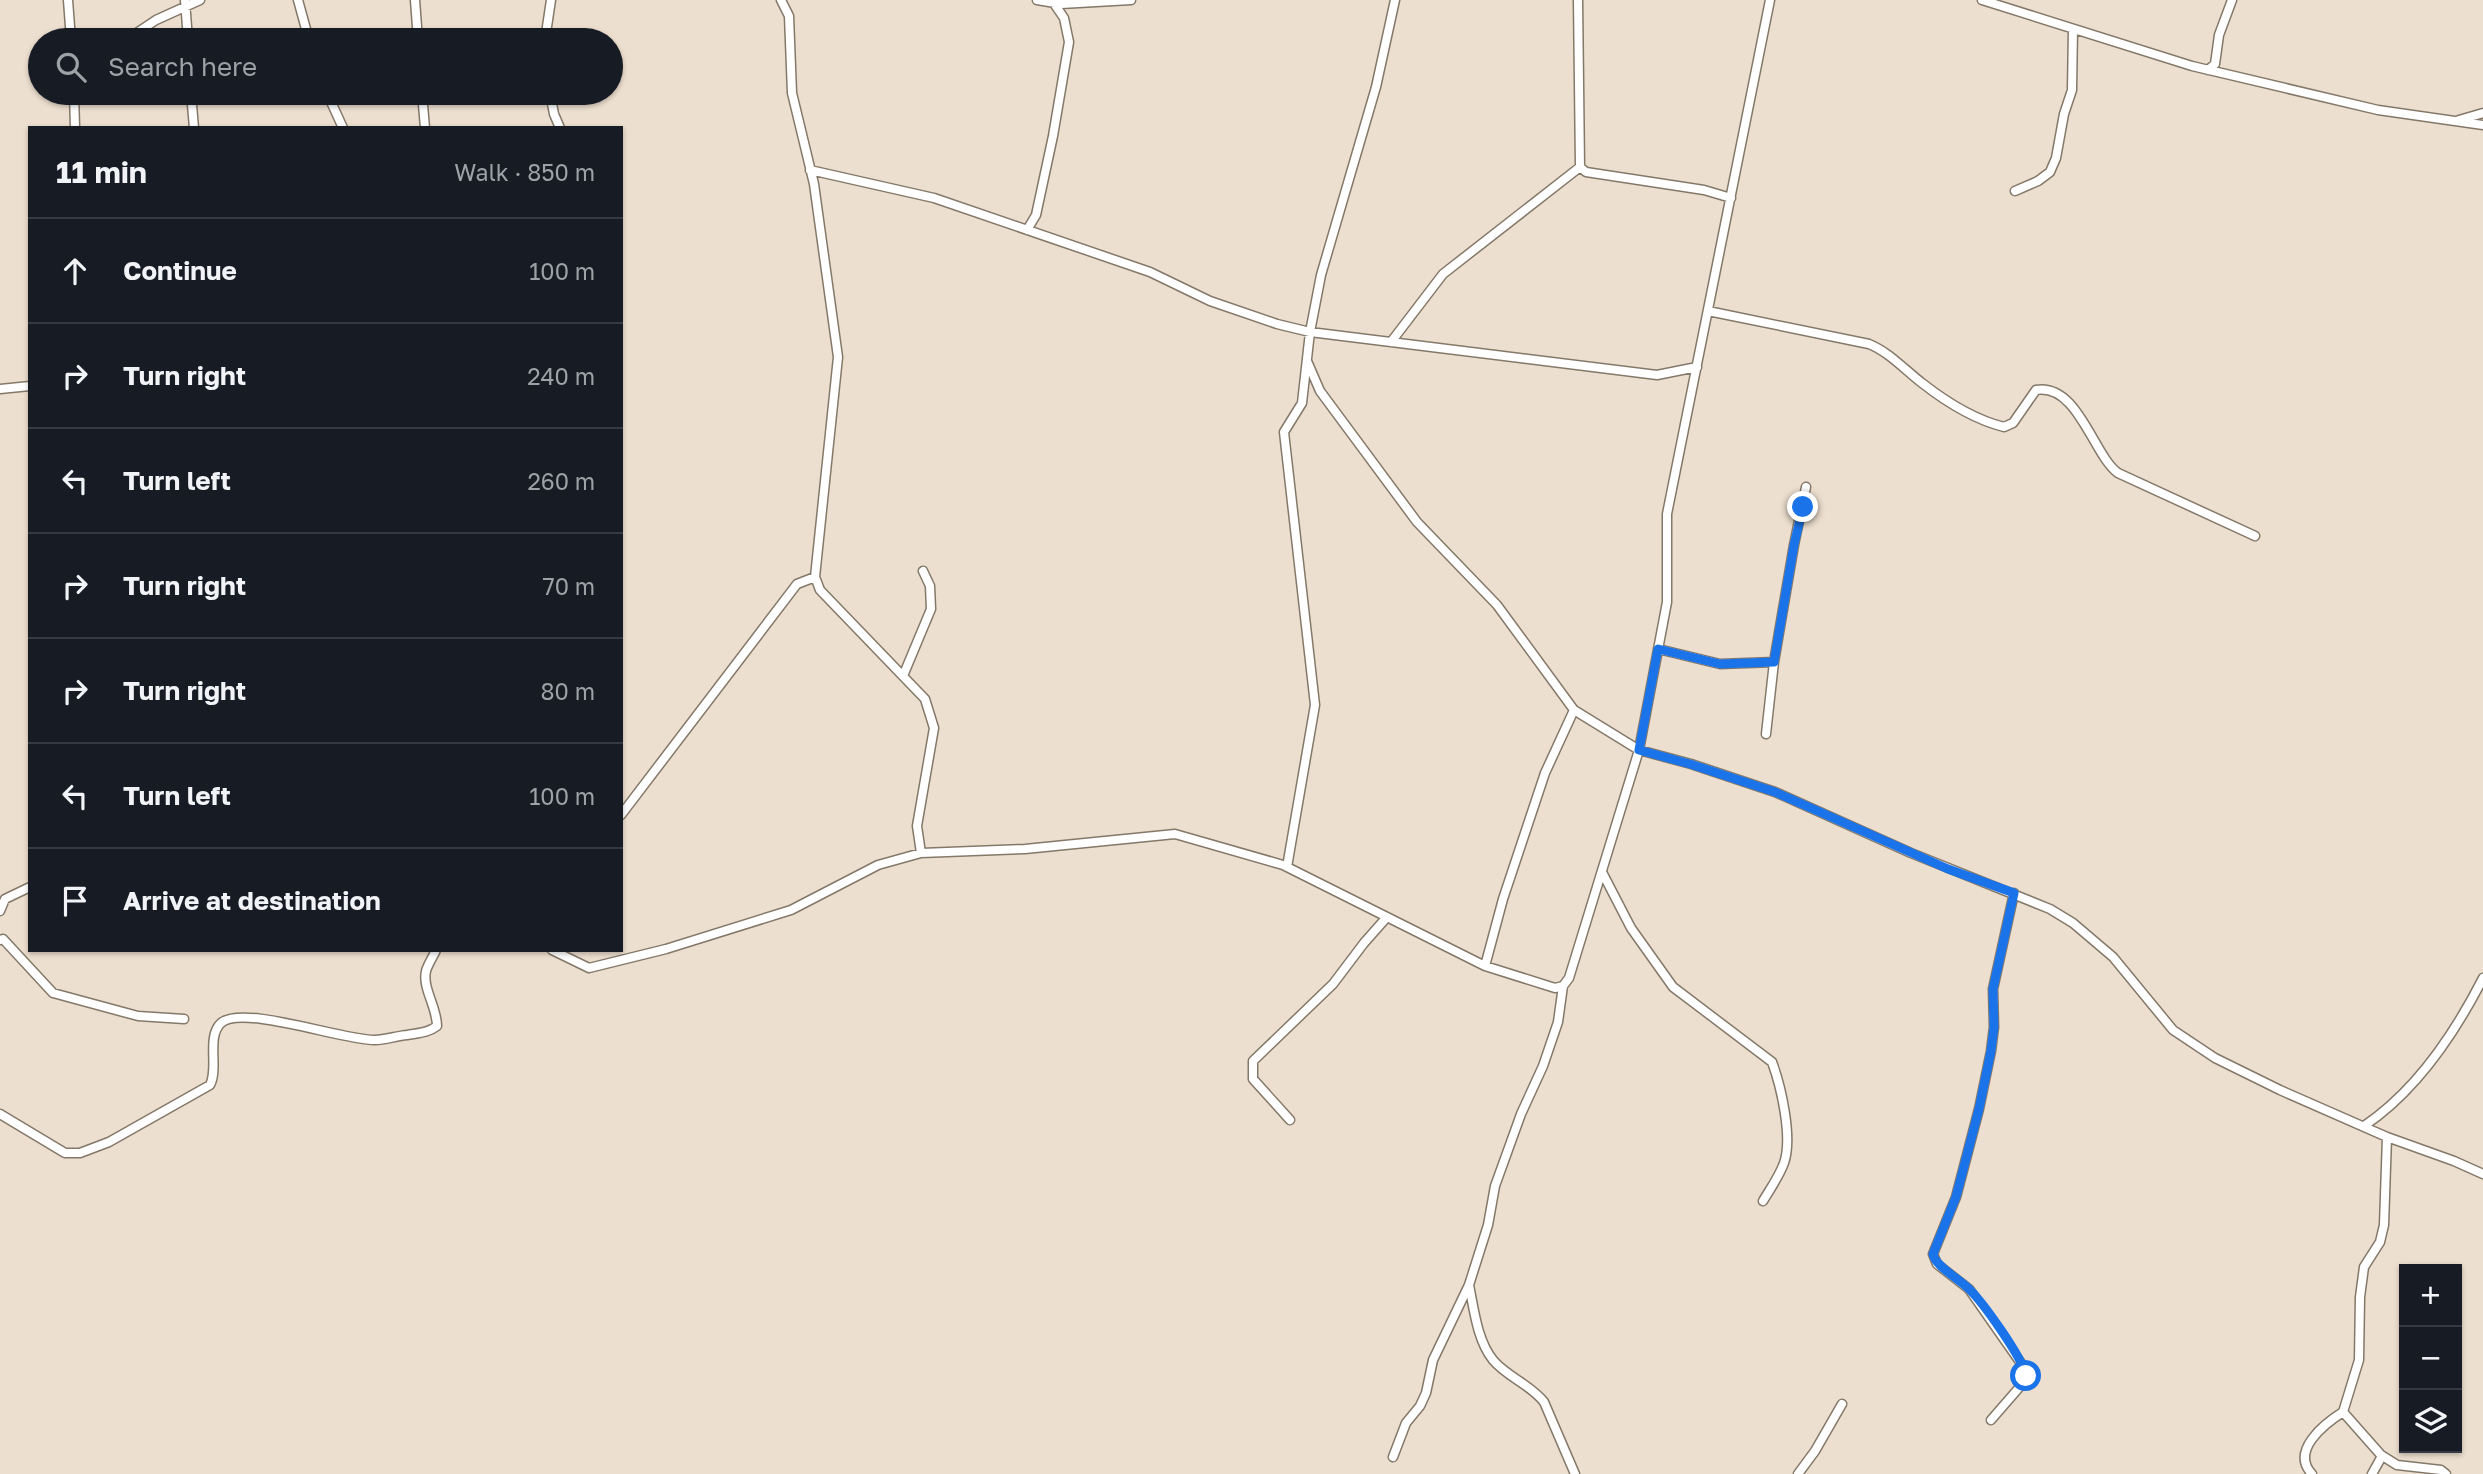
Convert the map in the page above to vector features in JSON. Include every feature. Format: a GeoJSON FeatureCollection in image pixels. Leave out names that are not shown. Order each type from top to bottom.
{"type":"FeatureCollection","features":[{"type":"Feature","properties":{"kind":"street"},"geometry":{"type":"LineString","coordinates":[[68,0],[70,28]]}},
{"type":"Feature","properties":{"kind":"street"},"geometry":{"type":"LineString","coordinates":[[144,28],[185,3],[200,0]]}},
{"type":"Feature","properties":{"kind":"street"},"geometry":{"type":"LineString","coordinates":[[298,0],[306,28]]}},
{"type":"Feature","properties":{"kind":"street"},"geometry":{"type":"LineString","coordinates":[[415,0],[417,28]]}},
{"type":"Feature","properties":{"kind":"street"},"geometry":{"type":"LineString","coordinates":[[547,28],[551,0]]}},
{"type":"Feature","properties":{"kind":"street"},"geometry":{"type":"LineString","coordinates":[[781,0],[789,16],[792,93],[814,184],[838,357],[816,577],[820,590],[925,699],[933,728],[917,826],[921,853]]}},
{"type":"Feature","properties":{"kind":"street"},"geometry":{"type":"LineString","coordinates":[[1037,0],[1132,0]]}},
{"type":"Feature","properties":{"kind":"street"},"geometry":{"type":"LineString","coordinates":[[1287,867],[1315,705],[1284,432],[1302,403],[1310,332],[1321,275],[1376,87],[1395,0]]}},
{"type":"Feature","properties":{"kind":"street"},"geometry":{"type":"LineString","coordinates":[[1578,0],[1580,167],[1586,172],[1704,190],[1731,198]]}},
{"type":"Feature","properties":{"kind":"street"},"geometry":{"type":"LineString","coordinates":[[1393,1457],[1406,1423],[1420,1406],[1426,1393],[1433,1360],[1469,1285],[1488,1225],[1494,1186],[1558,1022],[1563,986],[1569,978],[1639,750],[1667,602],[1667,513],[1770,0]]}},
{"type":"Feature","properties":{"kind":"street"},"geometry":{"type":"LineString","coordinates":[[1982,0],[2208,70],[2378,110],[2483,125]]}},
{"type":"Feature","properties":{"kind":"street"},"geometry":{"type":"LineString","coordinates":[[2208,70],[2215,64],[2221,27],[2232,0]]}},
{"type":"Feature","properties":{"kind":"street"},"geometry":{"type":"LineString","coordinates":[[1027,230],[1036,215],[1069,42],[1064,18],[1053,2]]}},
{"type":"Feature","properties":{"kind":"street"},"geometry":{"type":"LineString","coordinates":[[185,3],[187,28]]}},
{"type":"Feature","properties":{"kind":"street"},"geometry":{"type":"LineString","coordinates":[[2015,191],[2038,181],[2050,172],[2056,158],[2064,114],[2072,90],[2073,29]]}},
{"type":"Feature","properties":{"kind":"street"},"geometry":{"type":"LineString","coordinates":[[74,105],[75,126]]}},
{"type":"Feature","properties":{"kind":"street"},"geometry":{"type":"LineString","coordinates":[[192,105],[194,126]]}},
{"type":"Feature","properties":{"kind":"street"},"geometry":{"type":"LineString","coordinates":[[332,105],[342,126]]}},
{"type":"Feature","properties":{"kind":"street"},"geometry":{"type":"LineString","coordinates":[[423,105],[425,126]]}},
{"type":"Feature","properties":{"kind":"street"},"geometry":{"type":"LineString","coordinates":[[552,105],[559,126]]}},
{"type":"Feature","properties":{"kind":"street"},"geometry":{"type":"LineString","coordinates":[[2456,121],[2483,113]]}},
{"type":"Feature","properties":{"kind":"street"},"geometry":{"type":"LineString","coordinates":[[1391,342],[1443,274],[1580,167]]}},
{"type":"Feature","properties":{"kind":"street"},"geometry":{"type":"LineString","coordinates":[[810,170],[934,198],[1150,272],[1210,301],[1277,324],[1310,332],[1657,375],[1697,368]]}},
{"type":"Feature","properties":{"kind":"street"},"geometry":{"type":"LineString","coordinates":[[1708,311],[1869,344],[1883,351],[1924,385],[1962,409],[2004,427],[2013,423],[2036,390],[2050,391],[2079,415],[2108,463],[2118,473],[2255,536]]}},
{"type":"Feature","properties":{"kind":"street"},"geometry":{"type":"LineString","coordinates":[[1307,361],[1320,391],[1417,522],[1497,605],[1574,710],[1639,750],[1775,792],[1936,864],[2050,909],[2113,957],[2173,1030],[2188,1041],[2234,1069],[2388,1137],[2483,1174]]}},
{"type":"Feature","properties":{"kind":"street"},"geometry":{"type":"LineString","coordinates":[[0,389],[28,386]]}},
{"type":"Feature","properties":{"kind":"street"},"geometry":{"type":"LineString","coordinates":[[1766,734],[1774,662],[1807,487]]}},
{"type":"Feature","properties":{"kind":"street"},"geometry":{"type":"LineString","coordinates":[[903,676],[931,609],[930,586],[923,570]]}},
{"type":"Feature","properties":{"kind":"street"},"geometry":{"type":"LineString","coordinates":[[623,813],[797,584],[816,577]]}},
{"type":"Feature","properties":{"kind":"street"},"geometry":{"type":"LineString","coordinates":[[1658,649],[1720,664],[1774,662]]}},
{"type":"Feature","properties":{"kind":"street"},"geometry":{"type":"LineString","coordinates":[[1485,966],[1503,899],[1545,773],[1574,710]]}},
{"type":"Feature","properties":{"kind":"street"},"geometry":{"type":"LineString","coordinates":[[556,952],[589,968],[666,949],[791,910],[878,865],[921,853],[1026,849],[1175,834],[1287,867],[1485,966],[1555,988],[1563,986]]}},
{"type":"Feature","properties":{"kind":"street"},"geometry":{"type":"LineString","coordinates":[[1602,872],[1631,928],[1673,987],[1772,1062],[1779,1080],[1787,1151],[1785,1162],[1763,1201]]}},
{"type":"Feature","properties":{"kind":"street"},"geometry":{"type":"LineString","coordinates":[[0,911],[5,899],[28,888]]}},
{"type":"Feature","properties":{"kind":"street"},"geometry":{"type":"LineString","coordinates":[[1991,1420],[2024,1382],[2025,1369],[1969,1289],[1937,1264],[1933,1254],[1956,1197],[1979,1109],[1994,1027],[1993,989],[2014,893]]}},
{"type":"Feature","properties":{"kind":"street"},"geometry":{"type":"LineString","coordinates":[[1290,1121],[1253,1079],[1253,1061],[1333,984],[1363,943],[1387,917]]}},
{"type":"Feature","properties":{"kind":"street"},"geometry":{"type":"LineString","coordinates":[[0,940],[3,939],[53,993],[138,1016],[184,1019]]}},
{"type":"Feature","properties":{"kind":"street"},"geometry":{"type":"LineString","coordinates":[[0,1114],[65,1153],[80,1153],[109,1142],[210,1085],[214,1077],[216,1031],[222,1022],[233,1017],[269,1020],[375,1040],[430,1032],[437,1026],[437,1013],[426,986],[426,971],[435,952]]}},
{"type":"Feature","properties":{"kind":"street"},"geometry":{"type":"LineString","coordinates":[[2364,1126],[2391,1105],[2413,1082],[2454,1029],[2483,978]]}},
{"type":"Feature","properties":{"kind":"street"},"geometry":{"type":"LineString","coordinates":[[2310,1473],[2304,1456],[2327,1422],[2343,1412],[2358,1360],[2364,1267],[2380,1242],[2384,1226],[2388,1137]]}},
{"type":"Feature","properties":{"kind":"street"},"geometry":{"type":"LineString","coordinates":[[1469,1285],[1485,1346],[1494,1361],[1536,1392],[1544,1402],[1574,1474]]}},
{"type":"Feature","properties":{"kind":"street"},"geometry":{"type":"LineString","coordinates":[[1798,1474],[1815,1451],[1842,1404]]}},
{"type":"Feature","properties":{"kind":"street"},"geometry":{"type":"LineString","coordinates":[[2343,1412],[2382,1456],[2397,1465],[2437,1469],[2445,1474]]}},
{"type":"Feature","properties":{"kind":"street"},"geometry":{"type":"LineString","coordinates":[[2372,1474],[2382,1456]]}},
{"type":"Feature","properties":{"kind":"route"},"geometry":{"type":"LineString","coordinates":[[1803,507],[1774,662],[1720,664],[1658,649],[1639,750],[1775,792],[1948,869],[2014,893],[1993,989],[1991,1004],[1994,1027],[1979,1109],[1956,1197],[1933,1254],[1937,1264],[1969,1289],[2022,1363],[2026,1376]]}}]}
